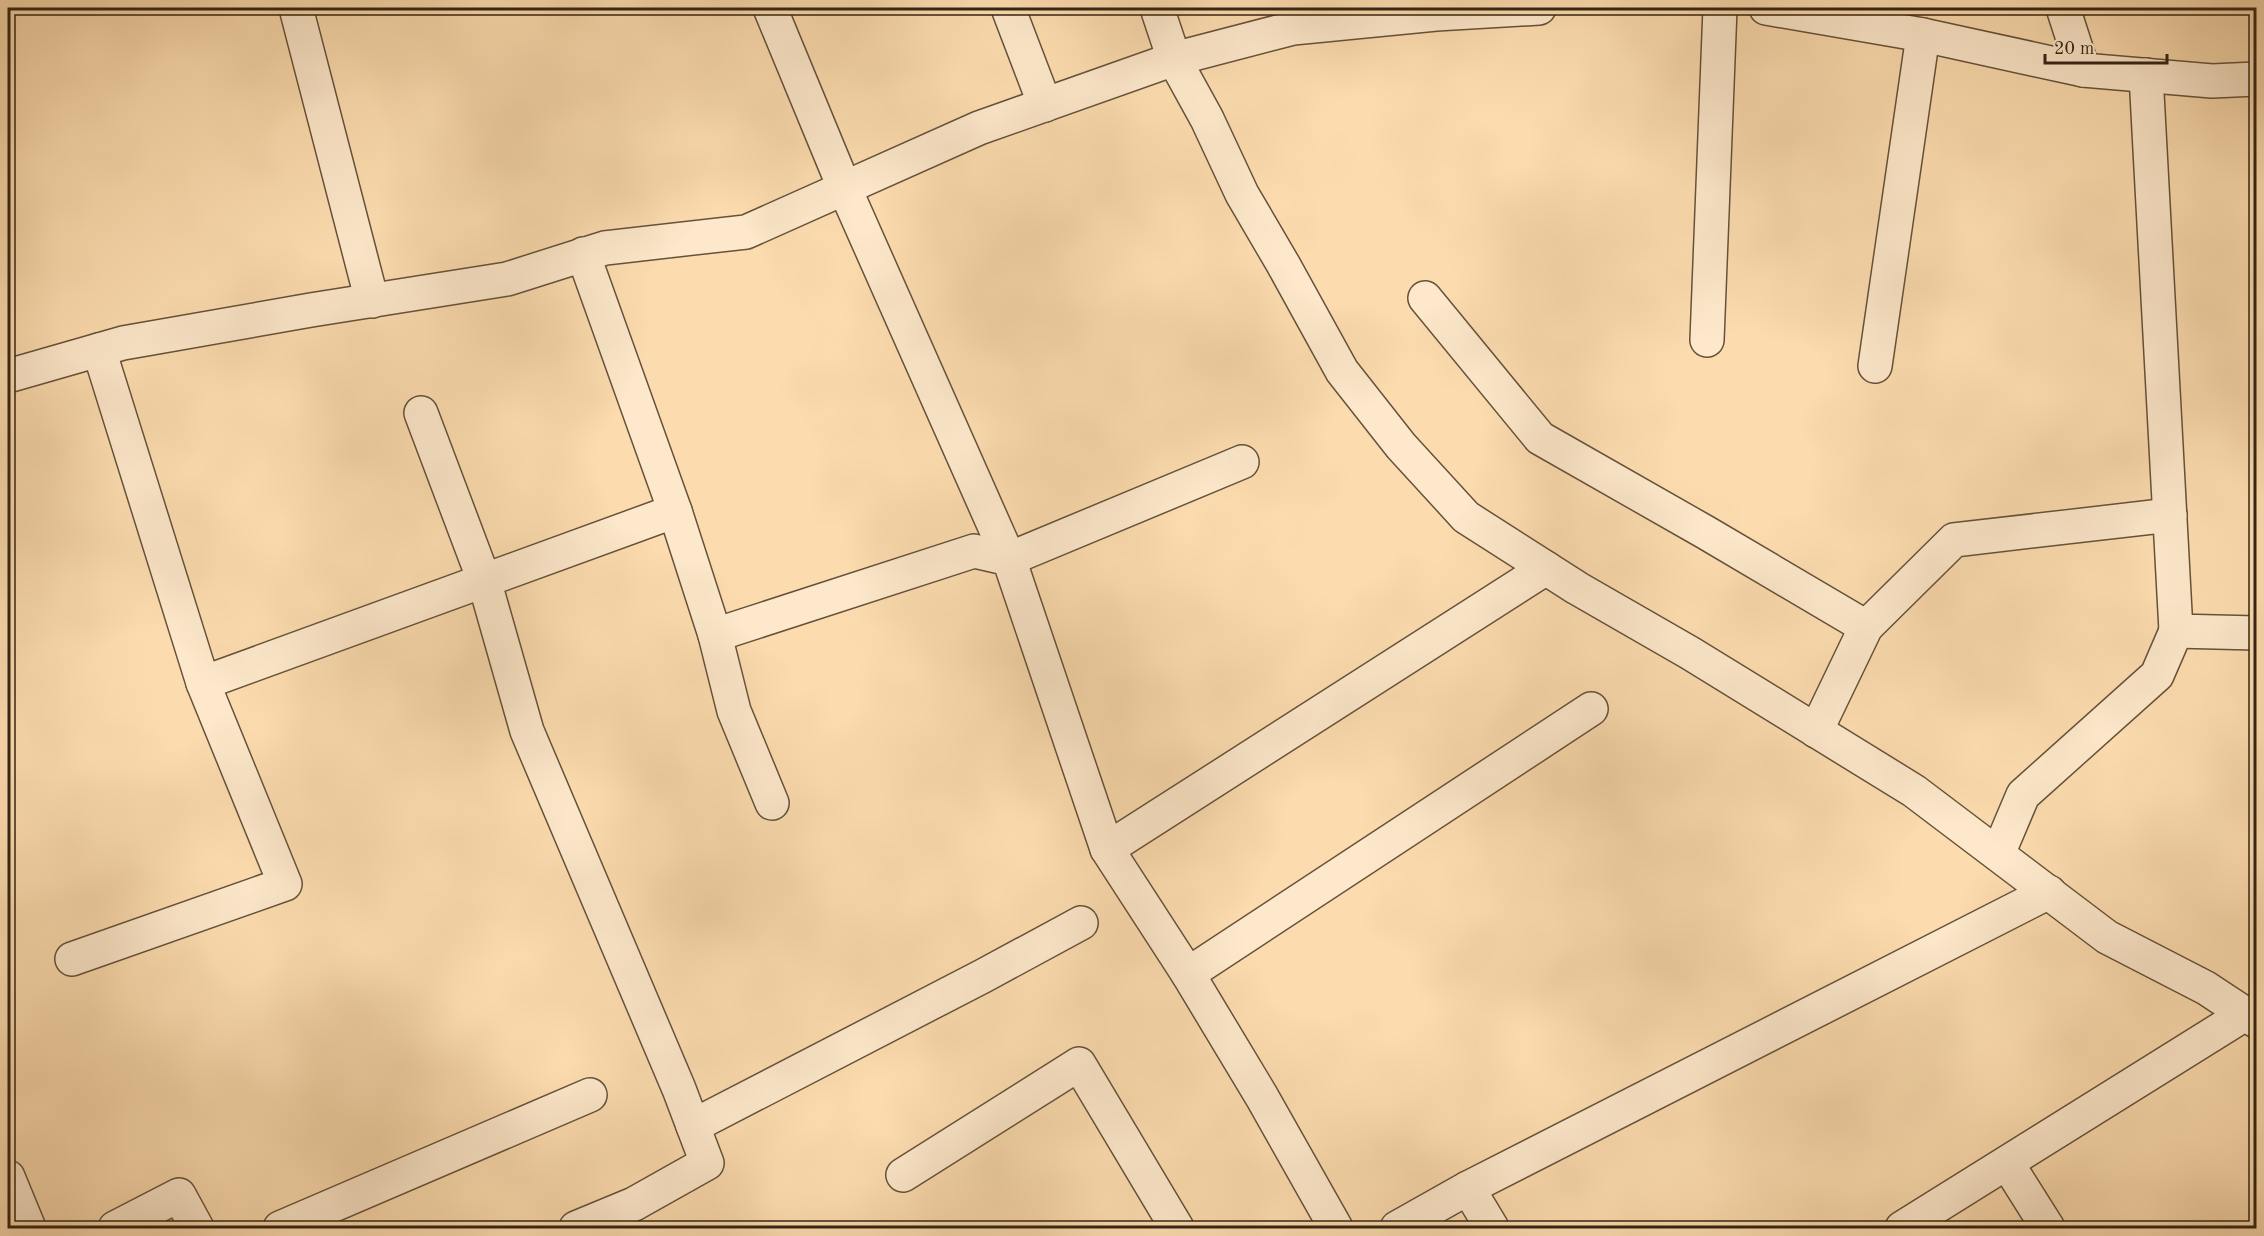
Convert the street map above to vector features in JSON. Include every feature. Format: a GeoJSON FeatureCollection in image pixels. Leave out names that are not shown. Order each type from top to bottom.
{"type":"FeatureCollection","features":[{"type":"Feature","properties":{"kind":"street"},"geometry":{"type":"LineString","coordinates":[[296,8],[372,301]]}},
{"type":"Feature","properties":{"kind":"street"},"geometry":{"type":"LineString","coordinates":[[770,8],[844,187],[1009,559],[1107,849],[1188,974],[1336,1228]]}},
{"type":"Feature","properties":{"kind":"street"},"geometry":{"type":"LineString","coordinates":[[1008,8],[1045,105]]}},
{"type":"Feature","properties":{"kind":"street"},"geometry":{"type":"LineString","coordinates":[[1157,8],[1174,59],[1208,119],[1242,194],[1284,264],[1342,371],[1401,446],[1466,517],[1914,791],[2107,937],[2206,988],[2251,1017],[1902,1228]]}},
{"type":"Feature","properties":{"kind":"street"},"geometry":{"type":"LineString","coordinates":[[8,376],[123,343],[507,279],[605,248],[746,232],[979,128],[1174,59],[1293,28],[1523,8]]}},
{"type":"Feature","properties":{"kind":"street"},"geometry":{"type":"LineString","coordinates":[[1707,340],[1720,8]]}},
{"type":"Feature","properties":{"kind":"street"},"geometry":{"type":"LineString","coordinates":[[1766,8],[1856,16],[1923,35],[2083,70],[2212,81],[2256,79]]}},
{"type":"Feature","properties":{"kind":"street"},"geometry":{"type":"LineString","coordinates":[[2063,8],[2083,70]]}},
{"type":"Feature","properties":{"kind":"street"},"geometry":{"type":"LineString","coordinates":[[1875,366],[1923,35]]}},
{"type":"Feature","properties":{"kind":"street"},"geometry":{"type":"LineString","coordinates":[[1998,854],[2023,795],[2157,675],[2176,631],[2146,75]]}},
{"type":"Feature","properties":{"kind":"street"},"geometry":{"type":"LineString","coordinates":[[583,255],[675,511],[715,635],[734,711],[772,803]]}},
{"type":"Feature","properties":{"kind":"street"},"geometry":{"type":"LineString","coordinates":[[1425,298],[1540,438],[1866,627]]}},
{"type":"Feature","properties":{"kind":"street"},"geometry":{"type":"LineString","coordinates":[[72,959],[285,884],[203,683],[99,350]]}},
{"type":"Feature","properties":{"kind":"street"},"geometry":{"type":"LineString","coordinates":[[421,413],[484,580],[527,731],[679,1089],[707,1163],[634,1204],[576,1228]]}},
{"type":"Feature","properties":{"kind":"street"},"geometry":{"type":"LineString","coordinates":[[715,635],[974,551],[1009,559],[1242,462]]}},
{"type":"Feature","properties":{"kind":"street"},"geometry":{"type":"LineString","coordinates":[[203,683],[675,511]]}},
{"type":"Feature","properties":{"kind":"street"},"geometry":{"type":"LineString","coordinates":[[1816,731],[1866,627],[1954,540],[2170,515]]}},
{"type":"Feature","properties":{"kind":"street"},"geometry":{"type":"LineString","coordinates":[[1107,849],[1546,568]]}},
{"type":"Feature","properties":{"kind":"street"},"geometry":{"type":"LineString","coordinates":[[2176,631],[2256,633]]}},
{"type":"Feature","properties":{"kind":"street"},"geometry":{"type":"LineString","coordinates":[[1188,974],[1591,708]]}},
{"type":"Feature","properties":{"kind":"street"},"geometry":{"type":"LineString","coordinates":[[1397,1228],[1468,1188],[2049,892]]}},
{"type":"Feature","properties":{"kind":"street"},"geometry":{"type":"LineString","coordinates":[[693,1126],[1081,923]]}},
{"type":"Feature","properties":{"kind":"street"},"geometry":{"type":"LineString","coordinates":[[903,1175],[1079,1064],[1177,1228]]}},
{"type":"Feature","properties":{"kind":"street"},"geometry":{"type":"LineString","coordinates":[[280,1228],[590,1095]]}},
{"type":"Feature","properties":{"kind":"street"},"geometry":{"type":"LineString","coordinates":[[2007,1163],[2048,1228]]}},
{"type":"Feature","properties":{"kind":"street"},"geometry":{"type":"LineString","coordinates":[[8,1177],[29,1228]]}},
{"type":"Feature","properties":{"kind":"street"},"geometry":{"type":"LineString","coordinates":[[1468,1188],[1492,1228]]}},
{"type":"Feature","properties":{"kind":"street"},"geometry":{"type":"LineString","coordinates":[[115,1228],[179,1195],[196,1228]]}}]}
